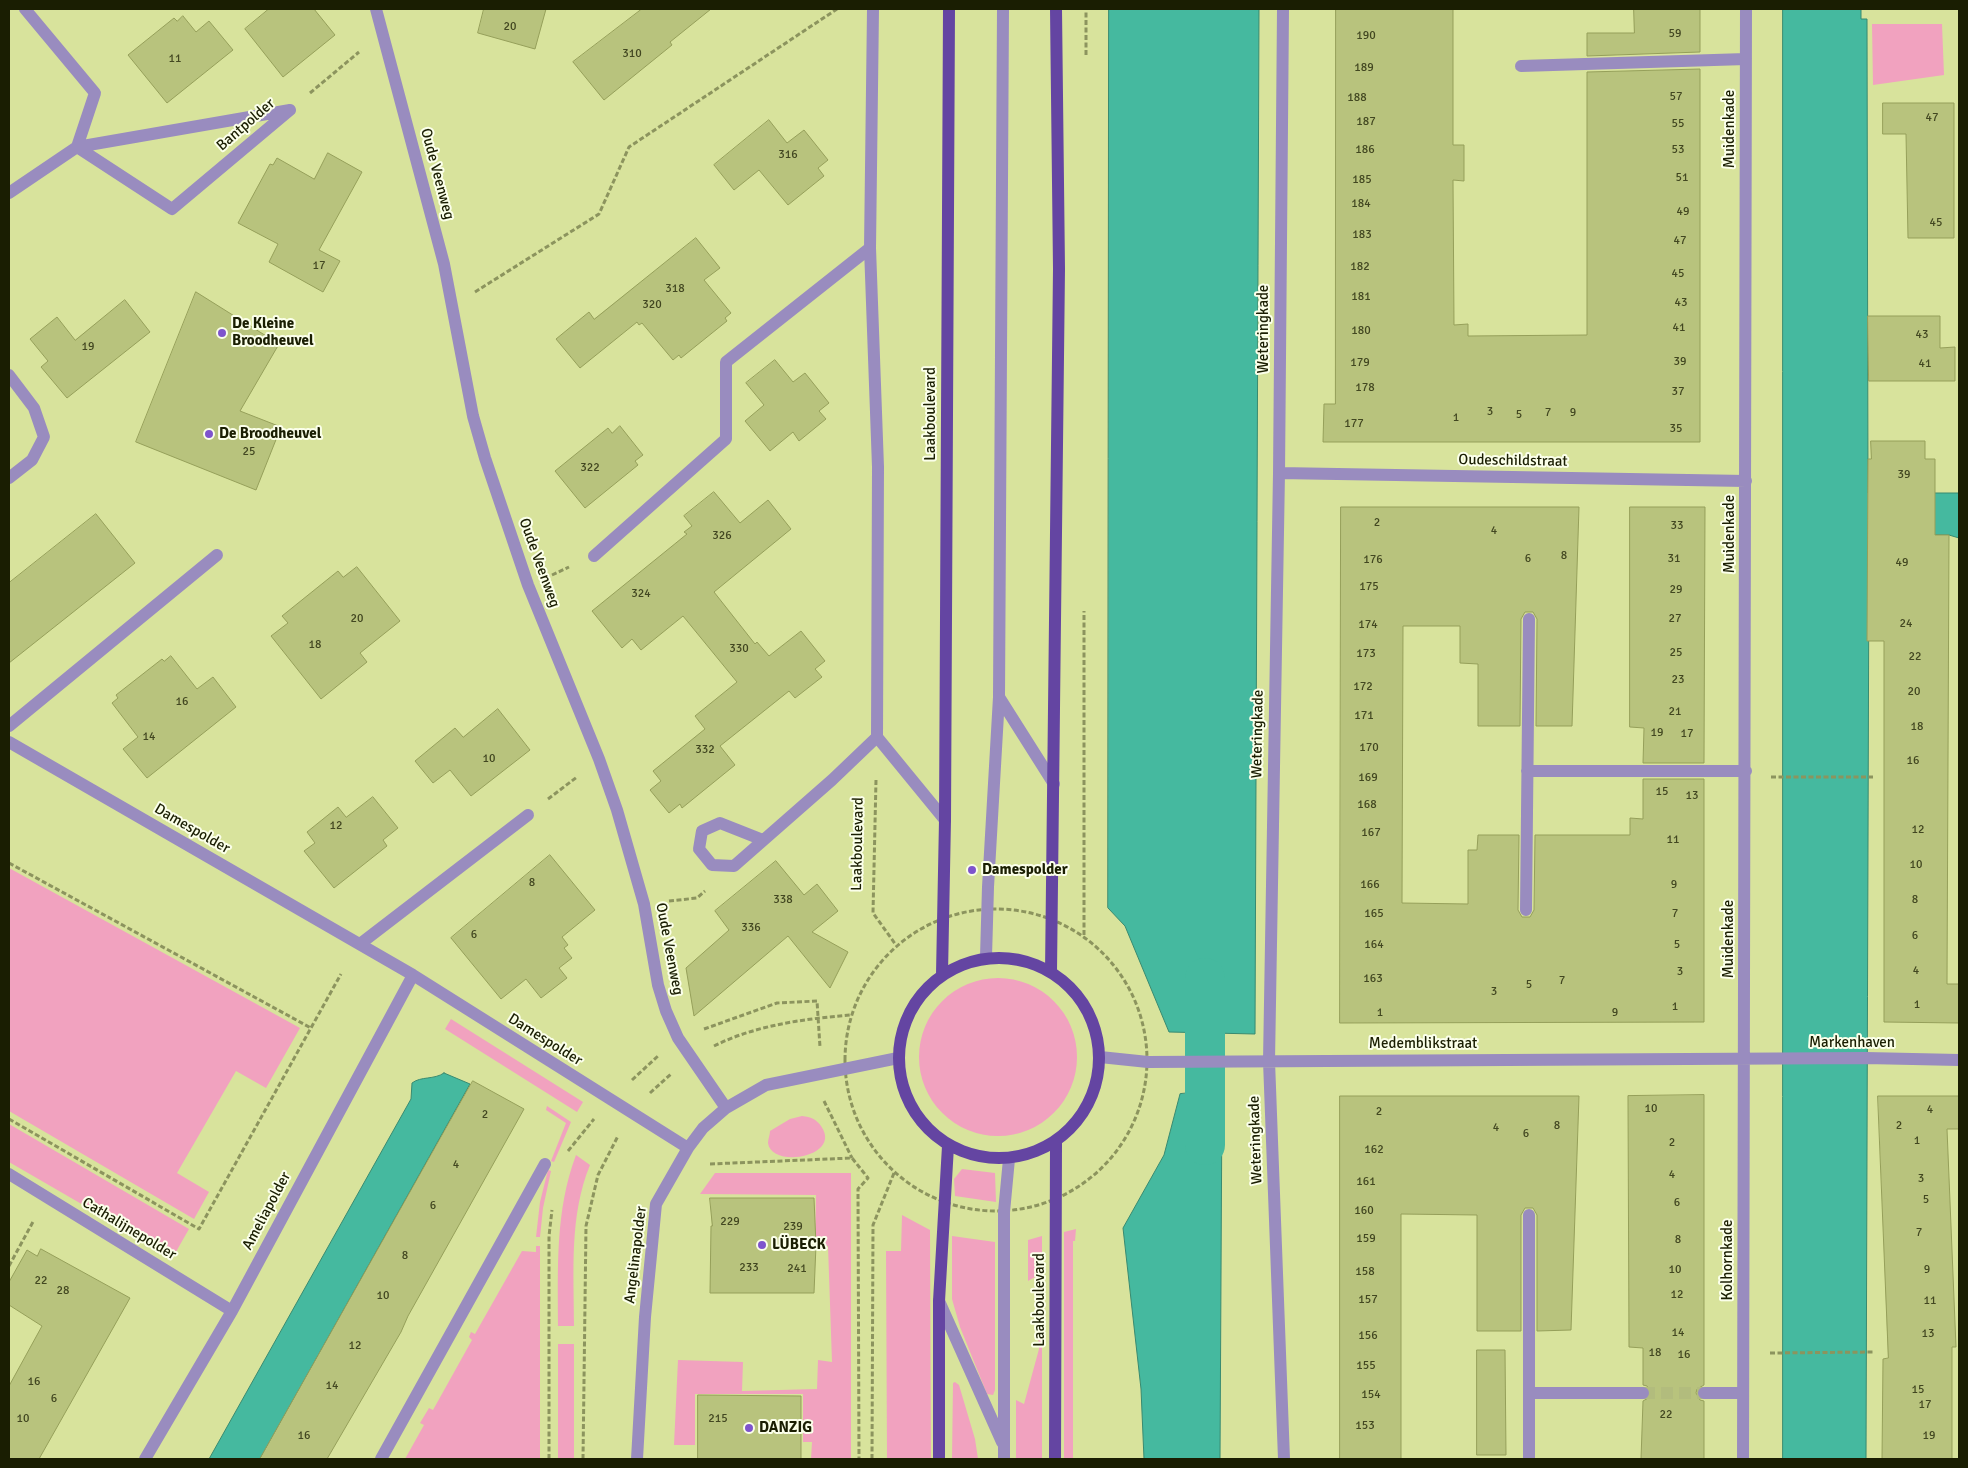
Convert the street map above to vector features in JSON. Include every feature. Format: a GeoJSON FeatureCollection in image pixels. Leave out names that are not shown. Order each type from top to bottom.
{"type":"FeatureCollection","features":[{"type":"Feature","properties":{"kind":"main road","name":"Laakboulevard"},"geometry":{"type":"LineString","coordinates":[[942,974],[945,820],[949,9]]}},
{"type":"Feature","properties":{"kind":"main road"},"geometry":{"type":"LineString","coordinates":[[1051,971],[1059,269],[1056,9]]}},
{"type":"Feature","properties":{"kind":"main road"},"geometry":{"type":"LineString","coordinates":[[986,957],[1020,959],[1051,971],[1077,993],[1094,1023],[1100,1057],[1096,1089],[1080,1118],[1056,1142],[1034,1153],[1009,1159],[978,1157],[948,1146],[921,1123],[904,1093],[898,1058],[903,1026],[919,996],[942,974],[963,963],[986,957]]}},
{"type":"Feature","properties":{"kind":"main road","name":"Laakboulevard"},"geometry":{"type":"LineString","coordinates":[[1055,1459],[1056,1142]]}},
{"type":"Feature","properties":{"kind":"main road"},"geometry":{"type":"LineString","coordinates":[[939,1459],[939,1301],[948,1146]]}},
{"type":"Feature","properties":{"kind":"street"},"geometry":{"type":"LineString","coordinates":[[25,9],[95,93],[77,148]]}},
{"type":"Feature","properties":{"kind":"street","name":"Oude Veenweg"},"geometry":{"type":"LineString","coordinates":[[376,9],[424,185],[453,306],[473,416],[485,458],[528,585],[599,759],[630,852],[644,904],[654,966],[666,1011],[678,1038],[726,1108]]}},
{"type":"Feature","properties":{"kind":"street"},"geometry":{"type":"LineString","coordinates":[[873,9],[870,248],[878,467],[877,737],[945,820]]}},
{"type":"Feature","properties":{"kind":"street"},"geometry":{"type":"LineString","coordinates":[[986,957],[987,906],[999,697],[1003,9]]}},
{"type":"Feature","properties":{"kind":"street","name":"Weteringkade"},"geometry":{"type":"LineString","coordinates":[[1283,9],[1279,473],[1269,1061],[1284,1459]]}},
{"type":"Feature","properties":{"kind":"street","name":"Muidenkade"},"geometry":{"type":"LineString","coordinates":[[1746,9],[1746,1060]]}},
{"type":"Feature","properties":{"kind":"street"},"geometry":{"type":"LineString","coordinates":[[1521,66],[1746,59]]}},
{"type":"Feature","properties":{"kind":"street","name":"Bantpolder"},"geometry":{"type":"LineString","coordinates":[[77,148],[172,209],[290,110]]}},
{"type":"Feature","properties":{"kind":"street","name":"Bantpolder"},"geometry":{"type":"LineString","coordinates":[[9,193],[77,148],[290,110]]}},
{"type":"Feature","properties":{"kind":"street"},"geometry":{"type":"LineString","coordinates":[[594,556],[726,439],[726,362],[870,248]]}},
{"type":"Feature","properties":{"kind":"street"},"geometry":{"type":"LineString","coordinates":[[9,376],[34,408],[44,437],[32,460],[9,478]]}},
{"type":"Feature","properties":{"kind":"street","name":"Oudeschildstraat"},"geometry":{"type":"LineString","coordinates":[[1279,473],[1746,481]]}},
{"type":"Feature","properties":{"kind":"street"},"geometry":{"type":"LineString","coordinates":[[9,726],[217,555]]}},
{"type":"Feature","properties":{"kind":"street"},"geometry":{"type":"LineString","coordinates":[[1526,910],[1529,619]]}},
{"type":"Feature","properties":{"kind":"street"},"geometry":{"type":"LineString","coordinates":[[999,697],[1054,784]]}},
{"type":"Feature","properties":{"kind":"street"},"geometry":{"type":"LineString","coordinates":[[763,840],[720,823],[702,831],[699,849],[712,865],[734,866],[763,840],[877,737]]}},
{"type":"Feature","properties":{"kind":"street","name":"Damespolder"},"geometry":{"type":"LineString","coordinates":[[9,742],[360,944],[688,1148]]}},
{"type":"Feature","properties":{"kind":"street"},"geometry":{"type":"LineString","coordinates":[[1528,770],[1746,771]]}},
{"type":"Feature","properties":{"kind":"street"},"geometry":{"type":"LineString","coordinates":[[360,944],[528,815]]}},
{"type":"Feature","properties":{"kind":"street","name":"Ameliapolder"},"geometry":{"type":"LineString","coordinates":[[145,1459],[232,1311],[413,976]]}},
{"type":"Feature","properties":{"kind":"street","name":"Medemblikstraat"},"geometry":{"type":"LineString","coordinates":[[1100,1057],[1148,1062],[1174,1060],[1746,1060]]}},
{"type":"Feature","properties":{"kind":"street","name":"Angelinapolder"},"geometry":{"type":"LineString","coordinates":[[637,1459],[645,1317],[656,1204],[688,1148],[703,1128],[726,1108],[766,1085],[898,1058]]}},
{"type":"Feature","properties":{"kind":"street","name":"Markenhaven"},"geometry":{"type":"LineString","coordinates":[[1746,1060],[1866,1058],[1959,1060]]}},
{"type":"Feature","properties":{"kind":"street","name":"Kolhornkade"},"geometry":{"type":"LineString","coordinates":[[1743,1459],[1746,1060]]}},
{"type":"Feature","properties":{"kind":"street"},"geometry":{"type":"LineString","coordinates":[[1004,1453],[1004,1212],[1009,1159]]}},
{"type":"Feature","properties":{"kind":"street"},"geometry":{"type":"LineString","coordinates":[[381,1459],[545,1164]]}},
{"type":"Feature","properties":{"kind":"street","name":"Cathalijnepolder"},"geometry":{"type":"LineString","coordinates":[[9,1174],[232,1311]]}},
{"type":"Feature","properties":{"kind":"street"},"geometry":{"type":"LineString","coordinates":[[1529,1215],[1529,1459]]}},
{"type":"Feature","properties":{"kind":"street"},"geometry":{"type":"LineString","coordinates":[[939,1301],[1004,1453]]}},
{"type":"Feature","properties":{"kind":"street"},"geometry":{"type":"LineString","coordinates":[[1528,1393],[1643,1393]]}},
{"type":"Feature","properties":{"kind":"street"},"geometry":{"type":"LineString","coordinates":[[1704,1393],[1744,1393]]}},
{"type":"Feature","properties":{"kind":"path"},"geometry":{"type":"LineString","coordinates":[[453,306],[599,214],[628,147],[837,9]]}},
{"type":"Feature","properties":{"kind":"path"},"geometry":{"type":"LineString","coordinates":[[290,110],[382,32]]}},
{"type":"Feature","properties":{"kind":"path"},"geometry":{"type":"LineString","coordinates":[[528,585],[594,556]]}},
{"type":"Feature","properties":{"kind":"path","name":"Laakboulevard"},"geometry":{"type":"LineString","coordinates":[[877,737],[873,913],[896,945]]}},
{"type":"Feature","properties":{"kind":"path"},"geometry":{"type":"LineString","coordinates":[[528,815],[599,759]]}},
{"type":"Feature","properties":{"kind":"path"},"geometry":{"type":"LineString","coordinates":[[1778,777],[1873,777]]}},
{"type":"Feature","properties":{"kind":"path"},"geometry":{"type":"LineString","coordinates":[[9,863],[311,1028]]}},
{"type":"Feature","properties":{"kind":"path"},"geometry":{"type":"LineString","coordinates":[[644,904],[697,898],[734,866]]}},
{"type":"Feature","properties":{"kind":"path"},"geometry":{"type":"LineString","coordinates":[[987,906],[1053,918],[1084,935],[1118,970],[1141,1014],[1148,1062],[1140,1110],[1117,1152],[1082,1185],[1057,1200],[1024,1210],[1004,1212],[944,1203],[917,1190],[894,1173],[857,1122],[845,1068],[850,1015],[896,945],[912,932],[944,916],[987,906]]}},
{"type":"Feature","properties":{"kind":"path"},"geometry":{"type":"LineString","coordinates":[[9,1119],[199,1229],[341,974]]}},
{"type":"Feature","properties":{"kind":"path"},"geometry":{"type":"LineString","coordinates":[[706,1171],[711,1164],[852,1158],[868,1178],[858,1189],[858,1459]]}},
{"type":"Feature","properties":{"kind":"path"},"geometry":{"type":"LineString","coordinates":[[872,1459],[870,1384],[872,1225],[894,1173]]}},
{"type":"Feature","properties":{"kind":"path"},"geometry":{"type":"LineString","coordinates":[[9,1266],[47,1198]]}},
{"type":"Feature","properties":{"kind":"path"},"geometry":{"type":"LineString","coordinates":[[1779,1353],[1874,1352]]}},
{"type":"Feature","properties":{"kind":"shaded area"},"geometry":{"type":"Polygon","coordinates":[[[1872,24],[1942,24],[1944,75],[1873,85],[1872,24]]]}},
{"type":"Feature","properties":{"kind":"shaded area"},"geometry":{"type":"Polygon","coordinates":[[[9,868],[300,1028],[266,1088],[236,1071],[177,1173],[209,1192],[194,1219],[9,1111],[9,868]]]}},
{"type":"Feature","properties":{"kind":"shaded area"},"geometry":{"type":"Polygon","coordinates":[[[998,978],[1028,984],[1054,1001],[1071,1027],[1077,1057],[1071,1087],[1054,1113],[1028,1130],[998,1136],[968,1130],[942,1113],[925,1087],[919,1057],[925,1027],[942,1001],[968,984],[998,978]]]}},
{"type":"Feature","properties":{"kind":"shaded area"},"geometry":{"type":"Polygon","coordinates":[[[451,1019],[583,1102],[577,1112],[445,1029],[451,1019]]]}},
{"type":"Feature","properties":{"kind":"shaded area"},"geometry":{"type":"Polygon","coordinates":[[[547,1106],[571,1122],[554,1162],[551,1161],[566,1123],[546,1110],[547,1106]]]}},
{"type":"Feature","properties":{"kind":"shaded area"},"geometry":{"type":"Polygon","coordinates":[[[802,1116],[813,1119],[821,1126],[825,1137],[822,1145],[815,1152],[804,1156],[781,1156],[772,1151],[768,1143],[770,1131],[790,1119],[802,1116]]]}},
{"type":"Feature","properties":{"kind":"shaded area"},"geometry":{"type":"Polygon","coordinates":[[[9,1124],[189,1229],[173,1257],[9,1162],[9,1124]]]}},
{"type":"Feature","properties":{"kind":"shaded area"},"geometry":{"type":"Polygon","coordinates":[[[576,1155],[590,1165],[583,1184],[574,1244],[574,1326],[558,1326],[558,1261],[561,1218],[569,1176],[576,1155]]]}},
{"type":"Feature","properties":{"kind":"shaded area"},"geometry":{"type":"Polygon","coordinates":[[[962,1169],[995,1173],[996,1202],[955,1196],[954,1179],[962,1169]]]}},
{"type":"Feature","properties":{"kind":"shaded area"},"geometry":{"type":"Polygon","coordinates":[[[548,1170],[551,1171],[543,1208],[540,1237],[536,1237],[540,1202],[548,1170]]]}},
{"type":"Feature","properties":{"kind":"shaded area"},"geometry":{"type":"Polygon","coordinates":[[[715,1173],[851,1173],[851,1459],[811,1459],[812,1442],[803,1442],[803,1394],[695,1394],[695,1445],[674,1445],[678,1360],[743,1362],[742,1391],[817,1389],[818,1360],[832,1362],[828,1246],[815,1247],[816,1195],[700,1194],[715,1173]]]}},
{"type":"Feature","properties":{"kind":"shaded area"},"geometry":{"type":"Polygon","coordinates":[[[902,1215],[930,1230],[931,1459],[887,1459],[886,1251],[901,1251],[902,1215]]]}},
{"type":"Feature","properties":{"kind":"shaded area"},"geometry":{"type":"Polygon","coordinates":[[[1076,1229],[1075,1241],[1073,1241],[1073,1459],[1064,1459],[1064,1232],[1076,1229]]]}},
{"type":"Feature","properties":{"kind":"shaded area"},"geometry":{"type":"Polygon","coordinates":[[[952,1236],[995,1242],[995,1390],[993,1395],[987,1394],[960,1327],[952,1299],[952,1236]]]}},
{"type":"Feature","properties":{"kind":"shaded area"},"geometry":{"type":"Polygon","coordinates":[[[1042,1236],[1042,1459],[1016,1459],[1016,1400],[1024,1404],[1039,1349],[1035,1277],[1028,1281],[1028,1240],[1042,1236]]]}},
{"type":"Feature","properties":{"kind":"shaded area"},"geometry":{"type":"Polygon","coordinates":[[[536,1246],[540,1246],[540,1459],[405,1459],[424,1425],[420,1423],[429,1408],[433,1410],[472,1340],[469,1337],[471,1332],[475,1334],[522,1251],[536,1252],[536,1246]]]}},
{"type":"Feature","properties":{"kind":"shaded area"},"geometry":{"type":"Polygon","coordinates":[[[558,1344],[574,1344],[574,1459],[558,1459],[558,1344]]]}},
{"type":"Feature","properties":{"kind":"shaded area"},"geometry":{"type":"Polygon","coordinates":[[[955,1382],[959,1385],[975,1439],[978,1459],[952,1459],[953,1383],[955,1382]]]}},
{"type":"Feature","properties":{"kind":"water"},"geometry":{"type":"Polygon","coordinates":[[[1109,9],[1259,9],[1255,1034],[1169,1032],[1125,926],[1108,908],[1109,9]]]}},
{"type":"Feature","properties":{"kind":"water"},"geometry":{"type":"Polygon","coordinates":[[[1783,9],[1861,9],[1861,19],[1867,19],[1868,493],[1959,493],[1959,538],[1949,535],[1869,534],[1866,1459],[1783,1459],[1783,9]]]}},
{"type":"Feature","properties":{"kind":"water"},"geometry":{"type":"Polygon","coordinates":[[[444,1073],[470,1084],[260,1459],[209,1459],[411,1099],[412,1083],[419,1079],[436,1077],[444,1073]]]}},
{"type":"Feature","properties":{"kind":"water"},"geometry":{"type":"Polygon","coordinates":[[[1222,1090],[1220,1459],[1144,1459],[1141,1389],[1123,1228],[1164,1155],[1180,1094],[1222,1090]]]}},
{"type":"Feature","properties":{"kind":"building"},"geometry":{"type":"Polygon","coordinates":[[[269,9],[314,9],[335,35],[283,77],[245,29],[269,9]]]}},
{"type":"Feature","properties":{"kind":"building"},"geometry":{"type":"Polygon","coordinates":[[[484,9],[546,9],[535,49],[478,33],[484,9]]]}},
{"type":"Feature","properties":{"kind":"building"},"geometry":{"type":"Polygon","coordinates":[[[642,9],[711,9],[670,42],[672,45],[604,100],[573,62],[642,9]]]}},
{"type":"Feature","properties":{"kind":"building"},"geometry":{"type":"Polygon","coordinates":[[[1336,9],[1453,9],[1453,145],[1464,145],[1464,181],[1453,180],[1454,325],[1468,324],[1468,336],[1587,335],[1587,72],[1700,69],[1700,442],[1323,442],[1324,404],[1335,404],[1336,9]]]}},
{"type":"Feature","properties":{"kind":"building"},"geometry":{"type":"Polygon","coordinates":[[[1634,9],[1700,9],[1700,52],[1587,56],[1587,33],[1634,33],[1634,9]]]}},
{"type":"Feature","properties":{"kind":"building"},"geometry":{"type":"Polygon","coordinates":[[[183,16],[196,32],[209,21],[233,50],[167,103],[128,55],[174,18],[177,21],[183,16]]]}},
{"type":"Feature","properties":{"kind":"building"},"geometry":{"type":"Polygon","coordinates":[[[1883,103],[1954,103],[1954,238],[1908,238],[1906,134],[1883,134],[1883,103]]]}},
{"type":"Feature","properties":{"kind":"building"},"geometry":{"type":"Polygon","coordinates":[[[769,120],[787,143],[804,130],[828,160],[818,168],[824,176],[788,205],[759,170],[734,190],[714,165],[769,120]]]}},
{"type":"Feature","properties":{"kind":"building"},"geometry":{"type":"Polygon","coordinates":[[[328,153],[362,172],[319,250],[340,261],[323,292],[269,262],[278,244],[238,223],[270,164],[273,165],[277,158],[314,179],[328,153]]]}},
{"type":"Feature","properties":{"kind":"building"},"geometry":{"type":"Polygon","coordinates":[[[696,238],[720,268],[704,280],[731,313],[725,318],[727,321],[681,358],[679,355],[673,360],[642,323],[639,325],[637,322],[580,368],[556,339],[589,312],[594,319],[696,238]]]}},
{"type":"Feature","properties":{"kind":"building"},"geometry":{"type":"Polygon","coordinates":[[[196,292],[279,344],[240,411],[281,427],[256,490],[136,442],[196,292]]]}},
{"type":"Feature","properties":{"kind":"building"},"geometry":{"type":"Polygon","coordinates":[[[125,300],[150,332],[67,398],[41,367],[48,361],[30,339],[57,317],[75,340],[125,300]]]}},
{"type":"Feature","properties":{"kind":"building"},"geometry":{"type":"Polygon","coordinates":[[[1868,316],[1940,316],[1940,348],[1955,347],[1955,381],[1869,381],[1868,316]]]}},
{"type":"Feature","properties":{"kind":"building"},"geometry":{"type":"Polygon","coordinates":[[[775,360],[793,382],[805,373],[829,403],[819,411],[826,419],[799,441],[793,432],[770,451],[745,421],[764,405],[746,383],[775,360]]]}},
{"type":"Feature","properties":{"kind":"building"},"geometry":{"type":"Polygon","coordinates":[[[620,426],[643,455],[635,461],[638,465],[585,508],[555,471],[608,428],[612,433],[620,426]]]}},
{"type":"Feature","properties":{"kind":"building"},"geometry":{"type":"Polygon","coordinates":[[[1871,441],[1925,441],[1925,459],[1935,459],[1935,535],[1949,535],[1947,984],[1959,984],[1959,1023],[1884,1022],[1884,641],[1867,641],[1868,459],[1871,459],[1871,441]]]}},
{"type":"Feature","properties":{"kind":"building"},"geometry":{"type":"Polygon","coordinates":[[[714,492],[740,523],[768,500],[791,529],[714,592],[755,644],[757,642],[769,656],[801,631],[825,661],[815,669],[822,677],[795,698],[789,691],[720,746],[735,765],[682,808],[680,804],[669,813],[650,790],[661,781],[653,771],[705,729],[695,716],[737,682],[683,616],[641,650],[632,639],[622,648],[592,611],[687,534],[684,532],[692,526],[684,516],[714,492]]]}},
{"type":"Feature","properties":{"kind":"building"},"geometry":{"type":"Polygon","coordinates":[[[1341,507],[1579,507],[1572,726],[1536,726],[1537,619],[1533,612],[1525,612],[1521,619],[1520,726],[1478,726],[1478,664],[1460,663],[1460,626],[1403,626],[1402,903],[1468,904],[1468,850],[1477,850],[1478,835],[1519,835],[1518,910],[1522,917],[1530,917],[1534,910],[1535,835],[1630,835],[1630,818],[1643,819],[1643,779],[1704,779],[1704,1022],[1340,1023],[1341,507]]]}},
{"type":"Feature","properties":{"kind":"building"},"geometry":{"type":"Polygon","coordinates":[[[1630,507],[1705,507],[1704,763],[1643,763],[1644,728],[1630,727],[1630,507]]]}},
{"type":"Feature","properties":{"kind":"building"},"geometry":{"type":"Polygon","coordinates":[[[96,514],[135,563],[9,663],[9,583],[96,514]]]}},
{"type":"Feature","properties":{"kind":"building"},"geometry":{"type":"Polygon","coordinates":[[[357,567],[400,621],[360,653],[367,662],[321,699],[271,636],[288,623],[282,616],[338,571],[343,577],[357,567]]]}},
{"type":"Feature","properties":{"kind":"building"},"geometry":{"type":"Polygon","coordinates":[[[171,656],[197,689],[213,677],[236,707],[147,778],[123,749],[138,737],[112,703],[118,698],[116,695],[162,659],[164,661],[171,656]]]}},
{"type":"Feature","properties":{"kind":"building"},"geometry":{"type":"Polygon","coordinates":[[[498,709],[530,750],[471,796],[450,770],[433,783],[415,761],[455,728],[463,737],[498,709]]]}},
{"type":"Feature","properties":{"kind":"building"},"geometry":{"type":"Polygon","coordinates":[[[373,797],[398,828],[383,840],[387,846],[334,888],[304,851],[315,843],[307,832],[338,807],[346,817],[373,797]]]}},
{"type":"Feature","properties":{"kind":"building"},"geometry":{"type":"Polygon","coordinates":[[[550,855],[595,910],[562,937],[568,945],[564,948],[572,958],[559,968],[567,978],[541,998],[526,979],[501,999],[451,938],[550,855]]]}},
{"type":"Feature","properties":{"kind":"building"},"geometry":{"type":"Polygon","coordinates":[[[776,861],[804,895],[817,884],[838,911],[812,932],[848,952],[830,988],[788,936],[694,1016],[686,968],[729,930],[715,911],[776,861]]]}},
{"type":"Feature","properties":{"kind":"building"},"geometry":{"type":"Polygon","coordinates":[[[473,1081],[524,1109],[408,1316],[401,1332],[327,1459],[260,1459],[473,1081]]]}},
{"type":"Feature","properties":{"kind":"building"},"geometry":{"type":"Polygon","coordinates":[[[1704,1095],[1704,1385],[1697,1389],[1696,1393],[1700,1400],[1704,1401],[1704,1459],[1641,1459],[1643,1401],[1650,1397],[1651,1393],[1647,1386],[1643,1385],[1643,1348],[1629,1347],[1628,1096],[1704,1095]]]}},
{"type":"Feature","properties":{"kind":"building"},"geometry":{"type":"Polygon","coordinates":[[[1340,1096],[1579,1096],[1571,1330],[1537,1331],[1537,1215],[1533,1208],[1525,1208],[1521,1215],[1521,1331],[1477,1331],[1477,1215],[1401,1214],[1401,1459],[1340,1459],[1340,1096]]]}},
{"type":"Feature","properties":{"kind":"building"},"geometry":{"type":"Polygon","coordinates":[[[1878,1096],[1959,1096],[1959,1129],[1947,1129],[1956,1347],[1952,1347],[1952,1459],[1882,1459],[1883,1359],[1888,1358],[1878,1096]]]}},
{"type":"Feature","properties":{"kind":"building","name":"LÜBECK"},"geometry":{"type":"Polygon","coordinates":[[[710,1198],[814,1198],[816,1245],[814,1293],[710,1293],[712,1226],[710,1198]]]}},
{"type":"Feature","properties":{"kind":"building"},"geometry":{"type":"Polygon","coordinates":[[[41,1249],[130,1298],[39,1459],[9,1459],[9,1386],[42,1326],[9,1305],[9,1282],[27,1250],[37,1256],[41,1249]]]}},
{"type":"Feature","properties":{"kind":"building"},"geometry":{"type":"Polygon","coordinates":[[[1477,1350],[1505,1350],[1506,1455],[1477,1455],[1477,1350]]]}},
{"type":"Feature","properties":{"kind":"building","name":"DANZIG"},"geometry":{"type":"Polygon","coordinates":[[[698,1395],[801,1396],[801,1459],[698,1459],[698,1395]]]}},
{"type":"Feature","properties":{"kind":"waterway"},"geometry":{"type":"LineString","coordinates":[[1205,978],[1205,1145]]}},
{"type":"Feature","properties":{"kind":"tunnel"},"geometry":{"type":"LineString","coordinates":[[1643,1393],[1704,1393]]}},
{"type":"Feature","properties":{"kind":"place","name":"De Kleine Broodheuvel"},"geometry":{"type":"Point","coordinates":[222,333]}},
{"type":"Feature","properties":{"kind":"place","name":"De Broodheuvel"},"geometry":{"type":"Point","coordinates":[209,434]}},
{"type":"Feature","properties":{"kind":"place","name":"Damespolder"},"geometry":{"type":"Point","coordinates":[972,870]}},
{"type":"Feature","properties":{"kind":"place","name":"LÜBECK"},"geometry":{"type":"Point","coordinates":[762,1245]}},
{"type":"Feature","properties":{"kind":"place","name":"DANZIG"},"geometry":{"type":"Point","coordinates":[749,1428]}}]}
